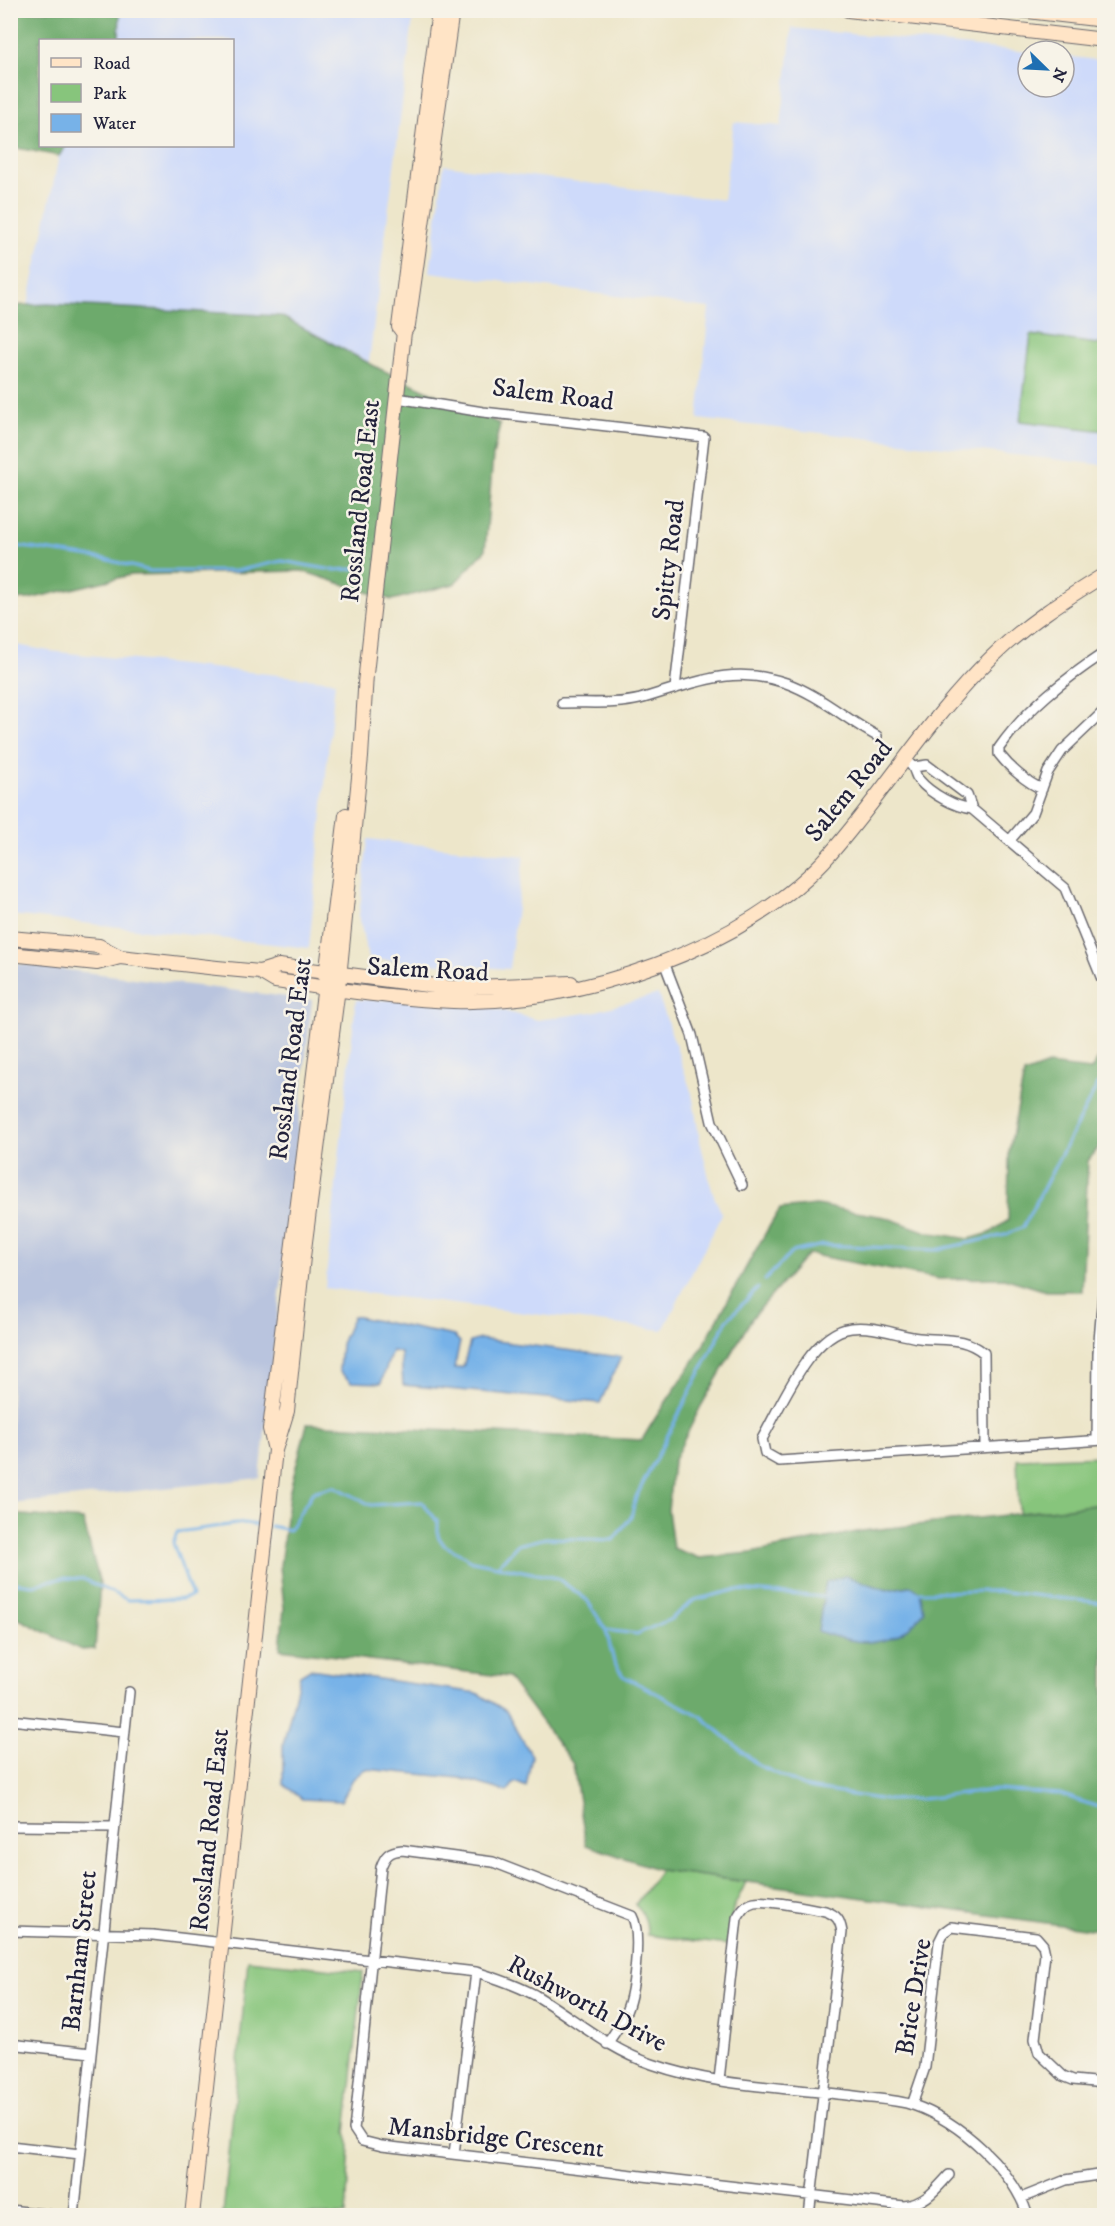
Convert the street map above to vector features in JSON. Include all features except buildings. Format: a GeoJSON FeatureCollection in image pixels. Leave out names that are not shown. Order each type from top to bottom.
{"type":"FeatureCollection","features":[{"type":"Feature","properties":{"kind":"main road","name":"Rossland Road East"},"geometry":{"type":"LineString","coordinates":[[404,332],[399,327],[439,10]]}},
{"type":"Feature","properties":{"kind":"main road","name":"Rossland Road East"},"geometry":{"type":"LineString","coordinates":[[192,2216],[275,1450],[287,1411],[404,332],[408,325],[452,10]]}},
{"type":"Feature","properties":{"kind":"main road"},"geometry":{"type":"LineString","coordinates":[[848,10],[1104,40]]}},
{"type":"Feature","properties":{"kind":"main road"},"geometry":{"type":"LineString","coordinates":[[1019,10],[1104,20]]}},
{"type":"Feature","properties":{"kind":"main road","name":"Salem Road"},"geometry":{"type":"LineString","coordinates":[[10,954],[97,963],[120,957],[260,972],[279,966],[332,980],[453,1001],[537,997],[594,984],[664,962],[692,952],[750,920],[813,871],[910,764],[957,695],[992,657],[1031,622],[1104,575]]}},
{"type":"Feature","properties":{"kind":"main road","name":"Salem Road"},"geometry":{"type":"LineString","coordinates":[[10,938],[99,946],[120,957]]}},
{"type":"Feature","properties":{"kind":"street","name":"Salem Road"},"geometry":{"type":"LineString","coordinates":[[397,398],[483,411],[704,437]]}},
{"type":"Feature","properties":{"kind":"street","name":"Spitty Road"},"geometry":{"type":"LineString","coordinates":[[675,688],[704,437]]}},
{"type":"Feature","properties":{"kind":"street"},"geometry":{"type":"LineString","coordinates":[[1042,789],[1032,784],[1003,759],[999,754],[999,748],[1043,699],[1065,680],[1104,653]]}},
{"type":"Feature","properties":{"kind":"street"},"geometry":{"type":"LineString","coordinates":[[562,703],[638,700],[707,678],[737,674],[765,676],[789,684],[877,736]]}},
{"type":"Feature","properties":{"kind":"street"},"geometry":{"type":"LineString","coordinates":[[1010,840],[1033,813],[1042,789],[1062,751],[1104,711]]}},
{"type":"Feature","properties":{"kind":"street"},"geometry":{"type":"LineString","coordinates":[[910,764],[918,779],[958,808],[972,809]]}},
{"type":"Feature","properties":{"kind":"street"},"geometry":{"type":"LineString","coordinates":[[910,764],[927,765],[967,795],[972,809],[1065,888],[1104,984]]}},
{"type":"Feature","properties":{"kind":"street"},"geometry":{"type":"LineString","coordinates":[[664,962],[692,1035],[712,1122],[742,1185]]}},
{"type":"Feature","properties":{"kind":"street"},"geometry":{"type":"LineString","coordinates":[[985,1446],[984,1353],[971,1342],[920,1338],[866,1328],[839,1331],[815,1350],[762,1439],[765,1453],[779,1461],[1101,1440],[1098,1353],[1104,1281]]}},
{"type":"Feature","properties":{"kind":"street","name":"Barnham Street"},"geometry":{"type":"LineString","coordinates":[[74,2216],[129,1692]]}},
{"type":"Feature","properties":{"kind":"street"},"geometry":{"type":"LineString","coordinates":[[10,1720],[124,1732]]}},
{"type":"Feature","properties":{"kind":"street"},"geometry":{"type":"LineString","coordinates":[[10,1826],[114,1827]]}},
{"type":"Feature","properties":{"kind":"street"},"geometry":{"type":"LineString","coordinates":[[373,1959],[381,1867],[385,1857],[392,1850],[478,1859],[507,1866],[624,1912],[632,1916],[636,1923],[638,1932],[629,2002],[625,2016],[607,2044]]}},
{"type":"Feature","properties":{"kind":"street"},"geometry":{"type":"LineString","coordinates":[[719,2080],[737,1918],[747,1905],[759,1902],[825,1911],[835,1915],[841,1921],[842,1932],[809,2216]]}},
{"type":"Feature","properties":{"kind":"street","name":"Brice Drive"},"geometry":{"type":"LineString","coordinates":[[912,2105],[925,2067],[939,1942],[944,1932],[951,1927],[1036,1937],[1045,1954],[1035,2039],[1039,2053],[1063,2076],[1073,2080],[1104,2083]]}},
{"type":"Feature","properties":{"kind":"street","name":"Rushworth Drive"},"geometry":{"type":"LineString","coordinates":[[10,1931],[104,1932],[373,1959],[476,1972],[535,1995],[607,2044],[662,2068],[719,2080],[912,2105],[975,2142],[1002,2171],[1021,2198],[1028,2216]]}},
{"type":"Feature","properties":{"kind":"street","name":"Mansbridge Crescent"},"geometry":{"type":"LineString","coordinates":[[373,1959],[355,2121],[357,2135],[370,2145],[904,2206],[915,2205],[929,2196],[949,2175]]}},
{"type":"Feature","properties":{"kind":"street"},"geometry":{"type":"LineString","coordinates":[[454,2154],[476,1972]]}},
{"type":"Feature","properties":{"kind":"street"},"geometry":{"type":"LineString","coordinates":[[10,2044],[91,2053]]}},
{"type":"Feature","properties":{"kind":"street"},"geometry":{"type":"LineString","coordinates":[[10,2146],[80,2154]]}},
{"type":"Feature","properties":{"kind":"street"},"geometry":{"type":"LineString","coordinates":[[1021,2198],[1066,2180],[1104,2174]]}},
{"type":"Feature","properties":{"kind":"street"},"geometry":{"type":"LineString","coordinates":[[10,2210],[59,2216]]}},
{"type":"Feature","properties":{"kind":"shaded area"},"geometry":{"type":"Polygon","coordinates":[[[120,11],[414,11],[369,362],[281,316],[28,305],[59,156],[65,147],[234,147],[234,39],[119,39],[120,11]]]}},
{"type":"Feature","properties":{"kind":"shaded area"},"geometry":{"type":"Polygon","coordinates":[[[792,28],[1016,51],[1016,99],[1076,99],[1076,58],[1104,61],[1104,465],[698,419],[709,308],[430,272],[444,165],[723,200],[734,122],[781,126],[792,28]]]}},
{"type":"Feature","properties":{"kind":"shaded area"},"geometry":{"type":"Polygon","coordinates":[[[11,644],[49,651],[335,681],[309,948],[11,915],[11,644]]]}},
{"type":"Feature","properties":{"kind":"shaded area"},"geometry":{"type":"Polygon","coordinates":[[[368,839],[524,856],[509,969],[368,959],[359,916],[368,839]]]}},
{"type":"Feature","properties":{"kind":"shaded area"},"geometry":{"type":"Polygon","coordinates":[[[11,963],[312,1000],[260,1478],[11,1504],[11,963]]]}},
{"type":"Feature","properties":{"kind":"shaded area"},"geometry":{"type":"Polygon","coordinates":[[[658,994],[692,1094],[700,1141],[713,1194],[722,1214],[663,1330],[325,1288],[356,1000],[401,1000],[492,1008],[538,1020],[593,1012],[658,994]]]}},
{"type":"Feature","properties":{"kind":"green space"},"geometry":{"type":"Polygon","coordinates":[[[10,11],[120,11],[119,39],[39,39],[39,147],[65,147],[59,156],[11,147],[10,11]]]}},
{"type":"Feature","properties":{"kind":"green space"},"geometry":{"type":"Polygon","coordinates":[[[48,304],[281,316],[380,369],[500,424],[493,456],[485,551],[454,584],[392,600],[302,571],[131,575],[29,599],[11,600],[10,306],[48,304]]]}},
{"type":"Feature","properties":{"kind":"green space"},"geometry":{"type":"Polygon","coordinates":[[[1031,335],[1104,345],[1104,431],[1020,421],[1031,335]]]}},
{"type":"Feature","properties":{"kind":"green space"},"geometry":{"type":"Polygon","coordinates":[[[1104,1050],[1104,1140],[1088,1161],[1082,1291],[1046,1291],[1004,1278],[939,1279],[808,1254],[752,1318],[701,1406],[673,1462],[668,1510],[673,1548],[699,1558],[751,1553],[862,1531],[1104,1504],[1104,1931],[660,1870],[586,1845],[573,1764],[508,1677],[280,1649],[284,1608],[280,1566],[289,1494],[307,1424],[642,1440],[698,1355],[780,1209],[816,1205],[885,1217],[927,1232],[969,1239],[990,1233],[1008,1220],[1009,1152],[1024,1074],[1048,1065],[1091,1070],[1104,1050]],[[845,1577],[826,1582],[818,1631],[910,1586],[887,1590],[845,1577]]]}},
{"type":"Feature","properties":{"kind":"green space"},"geometry":{"type":"Polygon","coordinates":[[[1104,1456],[1104,1504],[1019,1513],[1017,1459],[1104,1456]]]}},
{"type":"Feature","properties":{"kind":"green space"},"geometry":{"type":"Polygon","coordinates":[[[11,1514],[83,1520],[100,1583],[95,1649],[81,1650],[11,1615],[11,1514]]]}},
{"type":"Feature","properties":{"kind":"green space"},"geometry":{"type":"Polygon","coordinates":[[[660,1870],[746,1882],[733,1909],[728,1945],[647,1935],[645,1918],[635,1905],[660,1870]]]}},
{"type":"Feature","properties":{"kind":"green space"},"geometry":{"type":"Polygon","coordinates":[[[248,1960],[363,1972],[346,2133],[350,2146],[346,2215],[223,2215],[248,1960]]]}},
{"type":"Feature","properties":{"kind":"water"},"geometry":{"type":"Polygon","coordinates":[[[353,1316],[454,1336],[460,1342],[454,1369],[463,1367],[470,1342],[480,1339],[621,1357],[600,1403],[403,1385],[401,1353],[392,1351],[381,1383],[351,1382],[339,1371],[341,1344],[353,1316]]]}},
{"type":"Feature","properties":{"kind":"water"},"geometry":{"type":"Polygon","coordinates":[[[845,1576],[887,1590],[911,1586],[920,1592],[924,1611],[901,1633],[876,1642],[848,1640],[818,1631],[826,1582],[845,1576]]]}},
{"type":"Feature","properties":{"kind":"water"},"geometry":{"type":"Polygon","coordinates":[[[310,1669],[477,1693],[506,1711],[532,1756],[526,1787],[515,1782],[507,1792],[460,1778],[365,1769],[353,1779],[341,1801],[302,1799],[283,1784],[283,1745],[300,1675],[310,1669]]]}},
{"type":"Feature","properties":{"kind":"waterway"},"geometry":{"type":"LineString","coordinates":[[10,545],[105,559],[150,571],[235,571],[282,561],[333,570],[354,569]]}},
{"type":"Feature","properties":{"kind":"waterway"},"geometry":{"type":"LineString","coordinates":[[765,1280],[792,1252],[823,1245],[936,1250],[1005,1235],[1023,1227],[1097,1086],[1103,1081]]}},
{"type":"Feature","properties":{"kind":"waterway"},"geometry":{"type":"LineString","coordinates":[[498,1566],[517,1545],[546,1538],[613,1540],[631,1517],[636,1497],[727,1320],[758,1288]]}},
{"type":"Feature","properties":{"kind":"waterway"},"geometry":{"type":"LineString","coordinates":[[270,1526],[289,1530],[313,1492],[334,1486],[371,1505],[422,1502],[438,1522],[438,1536],[444,1545],[473,1561],[557,1578],[587,1600],[606,1630],[614,1662],[623,1676],[701,1716],[758,1765],[808,1788],[886,1800],[922,1799],[996,1790],[1060,1794],[1104,1809]]}},
{"type":"Feature","properties":{"kind":"waterway"},"geometry":{"type":"LineString","coordinates":[[10,1582],[33,1585],[63,1578],[83,1579],[128,1600],[182,1599],[192,1596],[173,1543],[177,1532],[244,1523],[263,1526]]}},
{"type":"Feature","properties":{"kind":"waterway"},"geometry":{"type":"LineString","coordinates":[[606,1630],[637,1634],[671,1619],[694,1600],[735,1590],[825,1597]]}},
{"type":"Feature","properties":{"kind":"waterway"},"geometry":{"type":"LineString","coordinates":[[920,1592],[997,1591],[1104,1603]]}}]}
